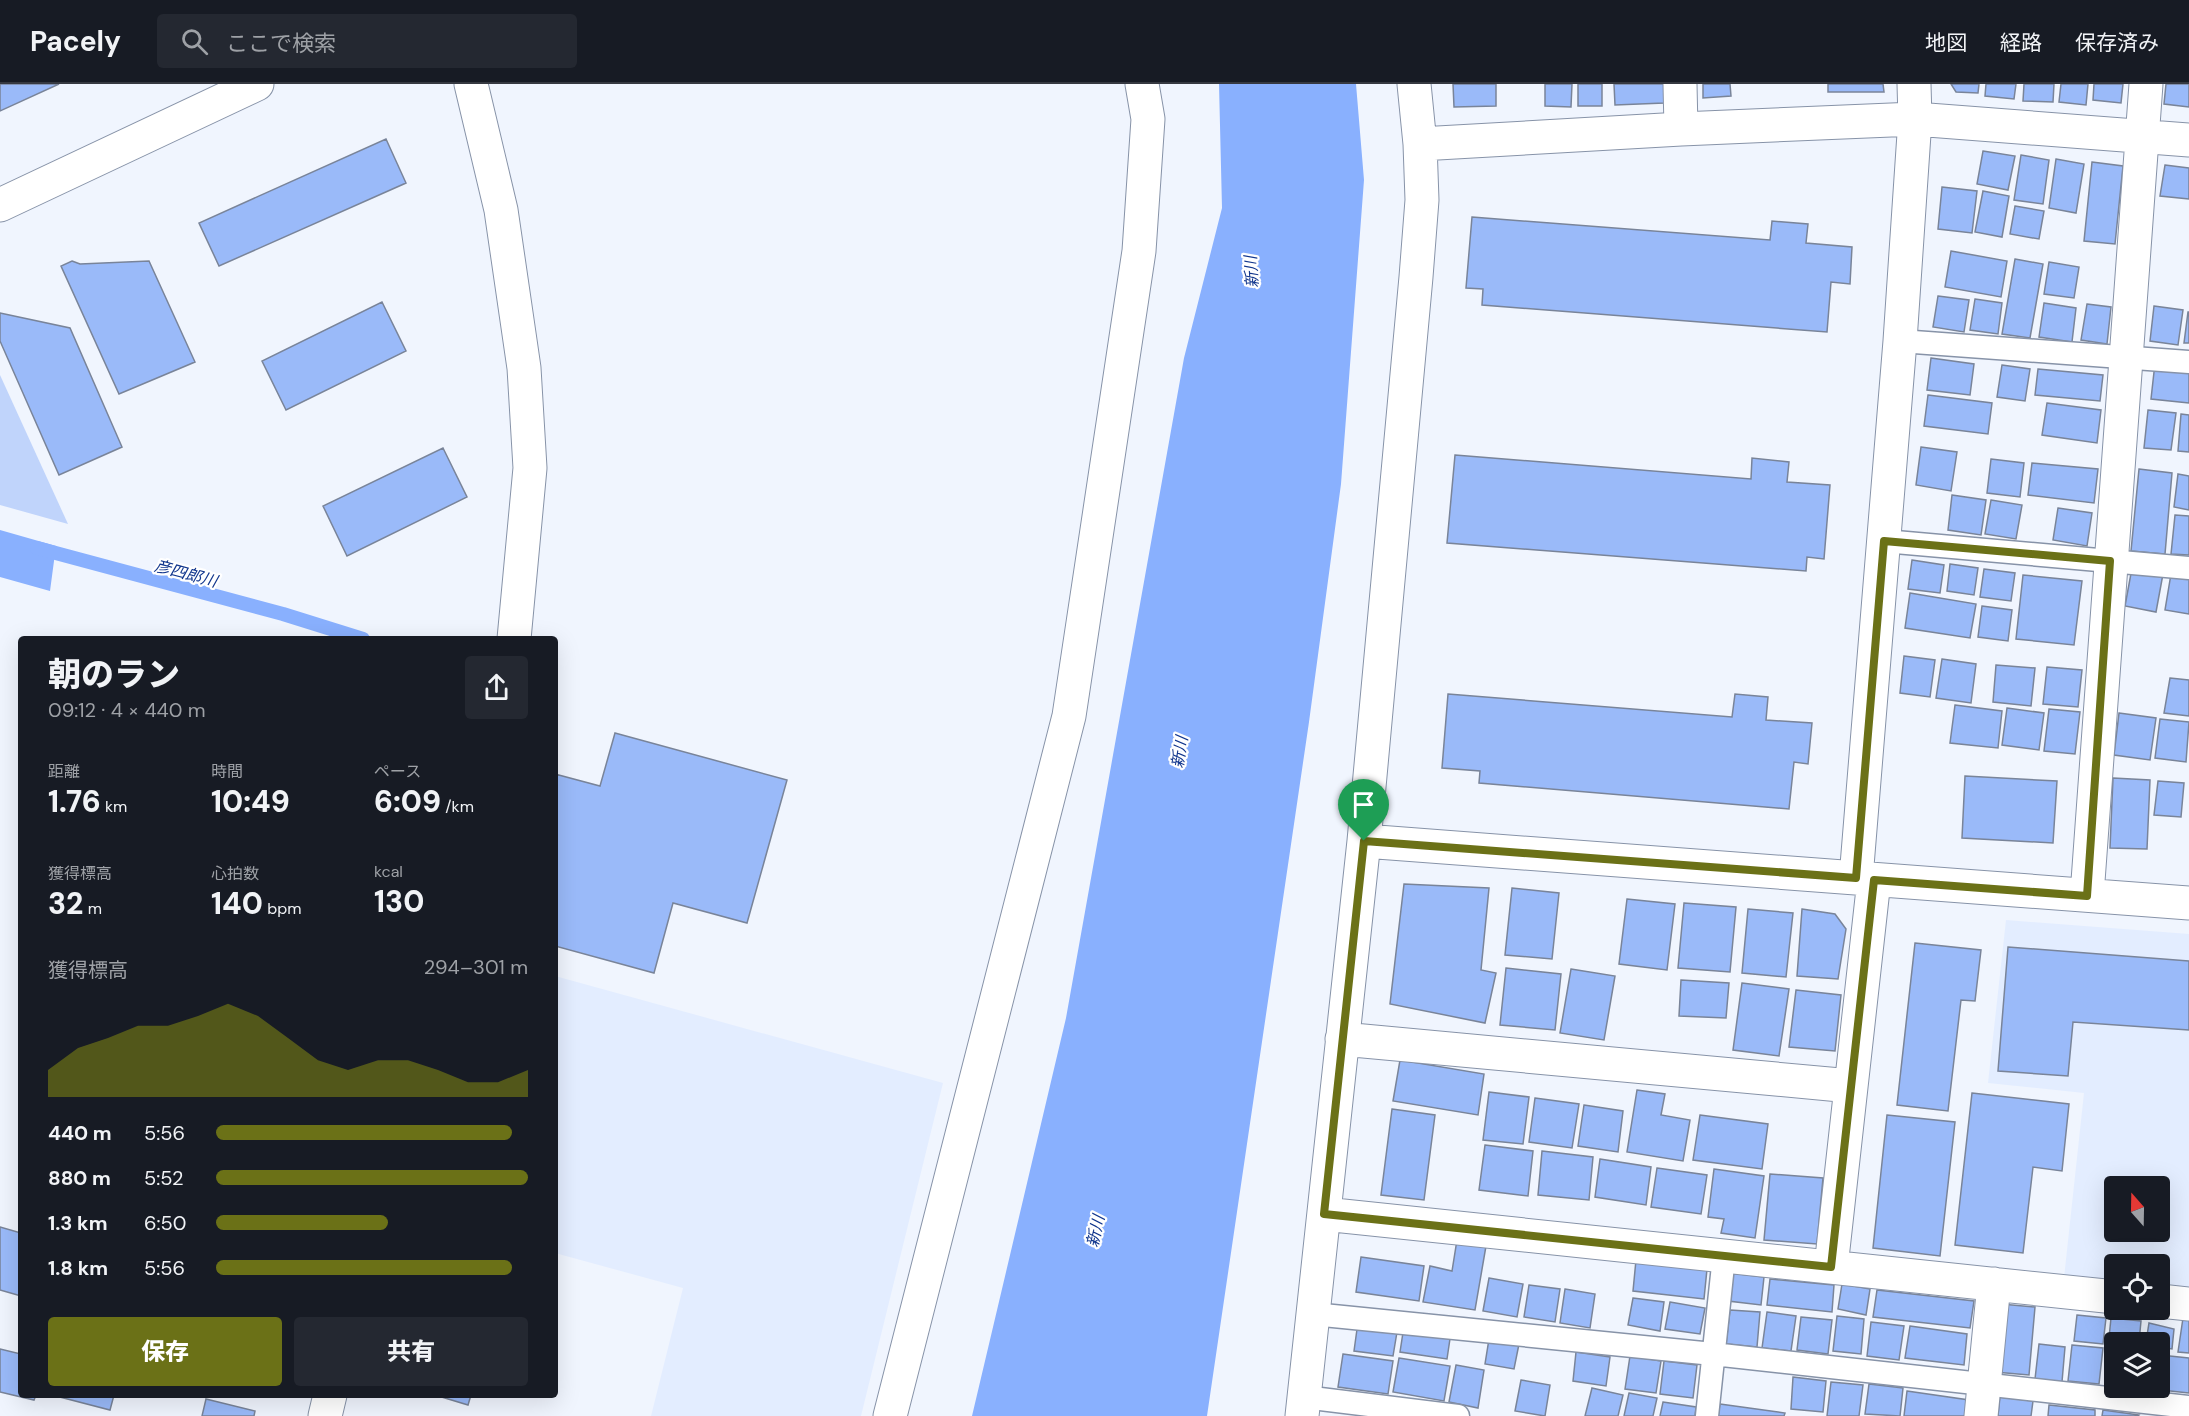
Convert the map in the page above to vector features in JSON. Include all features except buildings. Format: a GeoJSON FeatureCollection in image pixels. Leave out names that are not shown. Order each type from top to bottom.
{"type":"FeatureCollection","features":[{"type":"Feature","properties":{"kind":"street"},"geometry":{"type":"LineString","coordinates":[[0,205],[257,84]]}},
{"type":"Feature","properties":{"kind":"street"},"geometry":{"type":"LineString","coordinates":[[471,84],[501,210],[524,368],[530,468],[514,636]]}},
{"type":"Feature","properties":{"kind":"street"},"geometry":{"type":"LineString","coordinates":[[890,1416],[1069,716],[1139,251],[1148,119],[1142,84]]}},
{"type":"Feature","properties":{"kind":"street"},"geometry":{"type":"LineString","coordinates":[[1303,1407],[1364,841],[1416,277],[1422,200],[1420,144],[1414,84]]}},
{"type":"Feature","properties":{"kind":"street"},"geometry":{"type":"LineString","coordinates":[[1680,84],[1681,129]]}},
{"type":"Feature","properties":{"kind":"street"},"geometry":{"type":"LineString","coordinates":[[1831,1267],[1851,1086],[1884,541],[1915,119],[1914,84]]}},
{"type":"Feature","properties":{"kind":"street"},"geometry":{"type":"LineString","coordinates":[[2087,896],[2146,84]]}},
{"type":"Feature","properties":{"kind":"street"},"geometry":{"type":"LineString","coordinates":[[1420,144],[1681,129],[1915,119],[2189,140]]}},
{"type":"Feature","properties":{"kind":"street"},"geometry":{"type":"LineString","coordinates":[[1364,841],[2189,903]]}},
{"type":"Feature","properties":{"kind":"street"},"geometry":{"type":"LineString","coordinates":[[1342,1039],[1851,1086]]}},
{"type":"Feature","properties":{"kind":"street"},"geometry":{"type":"LineString","coordinates":[[1324,1214],[2104,1296]]}},
{"type":"Feature","properties":{"kind":"street"},"geometry":{"type":"LineString","coordinates":[[1983,1400],[1994,1284]]}},
{"type":"Feature","properties":{"kind":"street"},"geometry":{"type":"LineString","coordinates":[[2170,1302],[2189,1304]]}},
{"type":"Feature","properties":{"kind":"street"},"geometry":{"type":"LineString","coordinates":[[325,1416],[329,1398]]}},
{"type":"Feature","properties":{"kind":"lane"},"geometry":{"type":"LineString","coordinates":[[1900,341],[2189,362]]}},
{"type":"Feature","properties":{"kind":"lane"},"geometry":{"type":"LineString","coordinates":[[1884,541],[2189,567]]}},
{"type":"Feature","properties":{"kind":"lane"},"geometry":{"type":"LineString","coordinates":[[1707,1416],[1724,1256]]}},
{"type":"Feature","properties":{"kind":"lane"},"geometry":{"type":"LineString","coordinates":[[1313,1314],[1713,1354],[1983,1400],[2189,1407]]}},
{"type":"Feature","properties":{"kind":"lane"},"geometry":{"type":"LineString","coordinates":[[1303,1407],[1458,1416]]}},
{"type":"Feature","properties":{"kind":"shaded area"},"geometry":{"type":"Polygon","coordinates":[[[0,375],[68,524],[0,505],[0,375]]]}},
{"type":"Feature","properties":{"kind":"shaded area"},"geometry":{"type":"Polygon","coordinates":[[[2006,920],[2189,934],[2189,1290],[2170,1288],[2170,1254],[2104,1254],[2104,1282],[2064,1278],[2084,1093],[1988,1083],[2006,920]]]}},
{"type":"Feature","properties":{"kind":"shaded area"},"geometry":{"type":"Polygon","coordinates":[[[558,977],[943,1083],[861,1416],[651,1416],[683,1288],[558,1254],[558,977]]]}},
{"type":"Feature","properties":{"kind":"water","name":"新川"},"geometry":{"type":"Polygon","coordinates":[[[1219,84],[1356,84],[1364,180],[1341,484],[1309,722],[1207,1416],[972,1416],[1066,1018],[1184,358],[1222,208],[1219,84]]]}},
{"type":"Feature","properties":{"kind":"water"},"geometry":{"type":"Polygon","coordinates":[[[0,530],[56,546],[50,591],[0,577],[0,530]]]}},
{"type":"Feature","properties":{"kind":"waterway","name":"彦四郎川"},"geometry":{"type":"LineString","coordinates":[[37,548],[283,614],[353,636]]}},
{"type":"Feature","properties":{"kind":"route"},"geometry":{"type":"LineString","coordinates":[[1884,541],[2110,561],[2087,896],[1874,880],[1831,1267],[1324,1214],[1364,841],[1856,878],[1884,541]]}}]}
